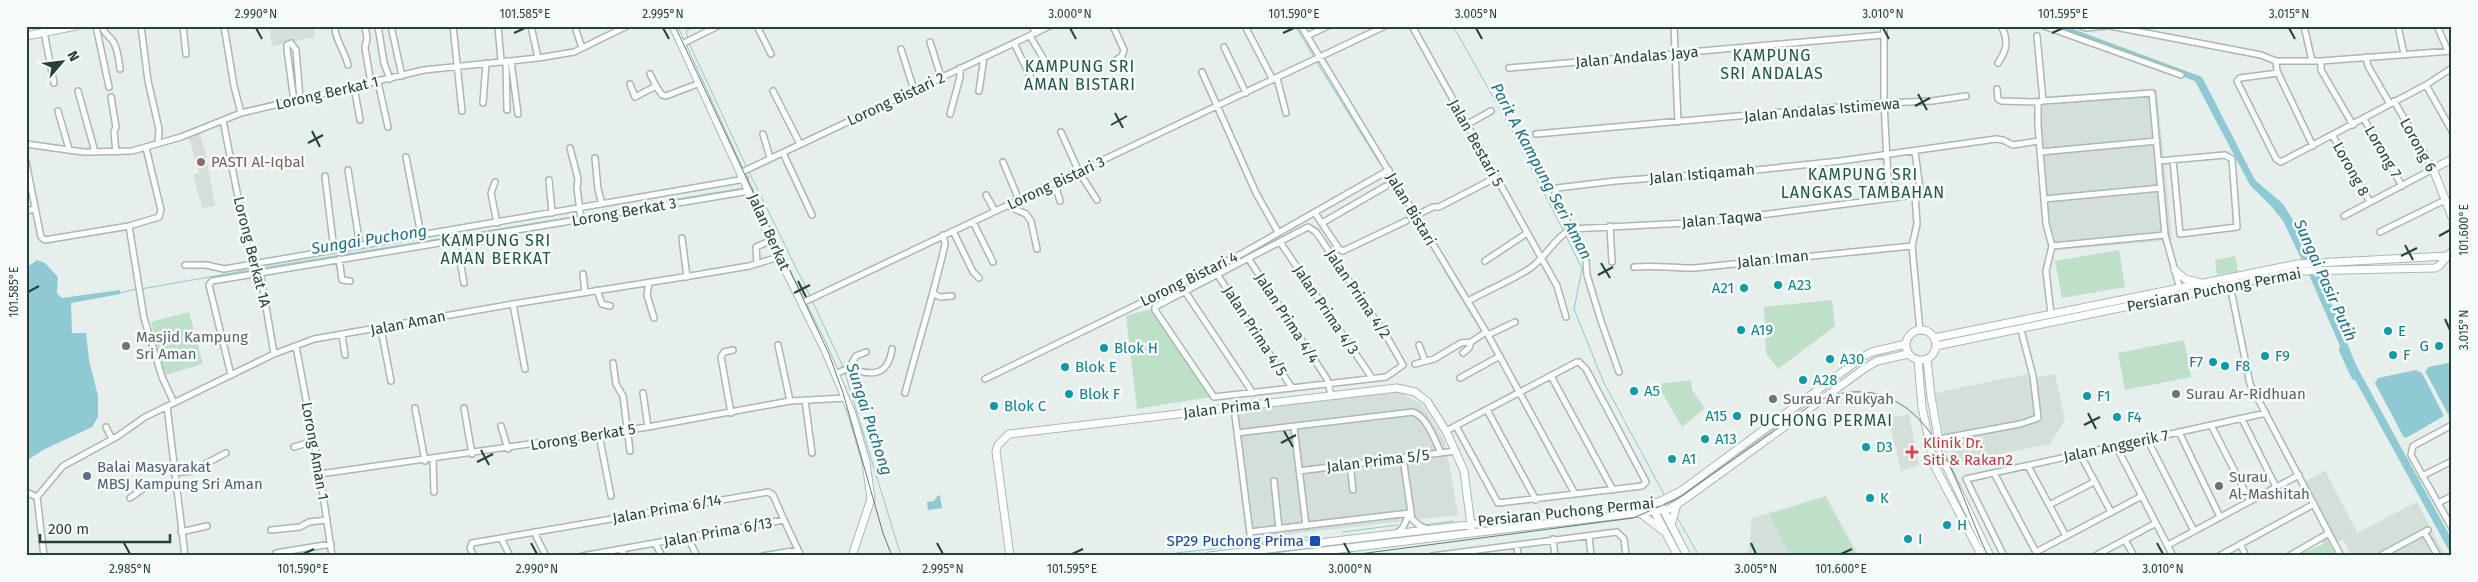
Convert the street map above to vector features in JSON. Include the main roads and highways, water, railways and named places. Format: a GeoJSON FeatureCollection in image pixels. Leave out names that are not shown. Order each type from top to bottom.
{"type":"FeatureCollection","features":[{"type":"Feature","properties":{"kind":"water"},"geometry":{"type":"Polygon","coordinates":[[[2047,26],[2065,26],[2202,77],[2255,180],[2283,204],[2301,233],[2356,365],[2452,540],[2452,556],[2353,376],[2310,277],[2283,221],[2250,185],[2195,81],[2047,26]]]}},
{"type":"Feature","properties":{"kind":"water"},"geometry":{"type":"Polygon","coordinates":[[[37,260],[45,263],[58,277],[57,293],[62,298],[120,290],[120,294],[71,303],[72,333],[86,333],[89,360],[98,396],[98,417],[92,427],[43,450],[26,461],[26,268],[37,260]]]}},
{"type":"Feature","properties":{"kind":"water"},"geometry":{"type":"Polygon","coordinates":[[[2452,362],[2451,415],[2448,414],[2425,371],[2429,367],[2452,362]]]}},
{"type":"Feature","properties":{"kind":"water"},"geometry":{"type":"Polygon","coordinates":[[[2416,370],[2422,373],[2444,416],[2406,438],[2403,436],[2375,383],[2378,378],[2416,370]]]}},
{"type":"Feature","properties":{"kind":"water"},"geometry":{"type":"Polygon","coordinates":[[[938,495],[940,496],[942,508],[928,510],[927,502],[934,501],[938,495]]]}},
{"type":"Feature","properties":{"kind":"waterway"},"geometry":{"type":"LineString","coordinates":[[688,39],[686,31],[696,26]]}},
{"type":"Feature","properties":{"kind":"waterway"},"geometry":{"type":"LineString","coordinates":[[1295,26],[1314,57]]}},
{"type":"Feature","properties":{"kind":"waterway","name":"Parit A Kampung Seri Aman"},"geometry":{"type":"LineString","coordinates":[[1453,26],[1510,127],[1563,230]]}},
{"type":"Feature","properties":{"kind":"waterway"},"geometry":{"type":"LineString","coordinates":[[689,43],[747,168]]}},
{"type":"Feature","properties":{"kind":"waterway"},"geometry":{"type":"LineString","coordinates":[[1316,61],[1380,164]]}},
{"type":"Feature","properties":{"kind":"waterway","name":"Sungai Puchong"},"geometry":{"type":"LineString","coordinates":[[749,172],[810,296]]}},
{"type":"Feature","properties":{"kind":"waterway","name":"Sungai Puchong"},"geometry":{"type":"LineString","coordinates":[[582,215],[744,188]]}},
{"type":"Feature","properties":{"kind":"waterway","name":"Sungai Puchong"},"geometry":{"type":"LineString","coordinates":[[262,268],[579,216]]}},
{"type":"Feature","properties":{"kind":"waterway","name":"Parit A Kampung Seri Aman"},"geometry":{"type":"LineString","coordinates":[[1566,236],[1582,269],[1574,309],[1604,383],[1665,496]]}},
{"type":"Feature","properties":{"kind":"waterway","name":"Sungai Puchong"},"geometry":{"type":"LineString","coordinates":[[141,289],[255,269]]}},
{"type":"Feature","properties":{"kind":"waterway"},"geometry":{"type":"LineString","coordinates":[[1444,270],[1482,332]]}},
{"type":"Feature","properties":{"kind":"waterway","name":"Sungai Puchong"},"geometry":{"type":"LineString","coordinates":[[119,293],[137,289]]}},
{"type":"Feature","properties":{"kind":"waterway","name":"Sungai Puchong"},"geometry":{"type":"LineString","coordinates":[[812,300],[844,369]]}},
{"type":"Feature","properties":{"kind":"waterway"},"geometry":{"type":"LineString","coordinates":[[1484,335],[1491,348]]}},
{"type":"Feature","properties":{"kind":"waterway","name":"Sungai Pasir Putih"},"geometry":{"type":"LineString","coordinates":[[2343,350],[2355,376]]}},
{"type":"Feature","properties":{"kind":"waterway","name":"Sungai Puchong"},"geometry":{"type":"LineString","coordinates":[[845,373],[901,556]]}},
{"type":"Feature","properties":{"kind":"waterway","name":"Sungai Puchong"},"geometry":{"type":"LineString","coordinates":[[1486,517],[1541,510]]}},
{"type":"Feature","properties":{"kind":"waterway","name":"Sungai Puchong"},"geometry":{"type":"LineString","coordinates":[[1677,517],[1699,556]]}},
{"type":"Feature","properties":{"kind":"waterway","name":"Sungai Puchong"},"geometry":{"type":"LineString","coordinates":[[1423,525],[1454,521]]}},
{"type":"Feature","properties":{"kind":"waterway","name":"Sungai Puchong"},"geometry":{"type":"LineString","coordinates":[[1343,532],[1398,525]]}},
{"type":"Feature","properties":{"kind":"waterway","name":"Sungai Puchong"},"geometry":{"type":"LineString","coordinates":[[1261,543],[1308,537]]}},
{"type":"Feature","properties":{"kind":"waterway","name":"Sungai Puchong"},"geometry":{"type":"LineString","coordinates":[[1176,553],[1240,546]]}},
{"type":"Feature","properties":{"kind":"tram line"},"geometry":{"type":"LineString","coordinates":[[675,26],[829,354],[843,393],[883,533],[892,556]]}},
{"type":"Feature","properties":{"kind":"tram line"},"geometry":{"type":"LineString","coordinates":[[1344,556],[1633,518],[1677,499],[1814,403],[1836,394],[1852,392],[1877,394],[1900,404],[1918,419],[1934,438],[1958,485],[1988,556]]}},
{"type":"Feature","properties":{"kind":"place","name":"PASTI Al-Iqbal"},"geometry":{"type":"Point","coordinates":[201,162]}},
{"type":"Feature","properties":{"kind":"place","name":"A23"},"geometry":{"type":"Point","coordinates":[1778,285]}},
{"type":"Feature","properties":{"kind":"place","name":"A21"},"geometry":{"type":"Point","coordinates":[1744,288]}},
{"type":"Feature","properties":{"kind":"place","name":"A19"},"geometry":{"type":"Point","coordinates":[1741,330]}},
{"type":"Feature","properties":{"kind":"place","name":"E"},"geometry":{"type":"Point","coordinates":[2388,331]}},
{"type":"Feature","properties":{"kind":"place","name":"Masjid Kampung Sri Aman"},"geometry":{"type":"Point","coordinates":[126,346]}},
{"type":"Feature","properties":{"kind":"place","name":"G"},"geometry":{"type":"Point","coordinates":[2439,346]}},
{"type":"Feature","properties":{"kind":"place","name":"Blok H"},"geometry":{"type":"Point","coordinates":[1104,348]}},
{"type":"Feature","properties":{"kind":"place","name":"F"},"geometry":{"type":"Point","coordinates":[2393,355]}},
{"type":"Feature","properties":{"kind":"place","name":"F9"},"geometry":{"type":"Point","coordinates":[2265,356]}},
{"type":"Feature","properties":{"kind":"place","name":"A30"},"geometry":{"type":"Point","coordinates":[1830,359]}},
{"type":"Feature","properties":{"kind":"place","name":"F7"},"geometry":{"type":"Point","coordinates":[2213,362]}},
{"type":"Feature","properties":{"kind":"place","name":"F8"},"geometry":{"type":"Point","coordinates":[2225,366]}},
{"type":"Feature","properties":{"kind":"place","name":"Blok E"},"geometry":{"type":"Point","coordinates":[1065,367]}},
{"type":"Feature","properties":{"kind":"place","name":"A28"},"geometry":{"type":"Point","coordinates":[1803,380]}},
{"type":"Feature","properties":{"kind":"place","name":"A5"},"geometry":{"type":"Point","coordinates":[1634,391]}},
{"type":"Feature","properties":{"kind":"place","name":"Blok F"},"geometry":{"type":"Point","coordinates":[1069,394]}},
{"type":"Feature","properties":{"kind":"place","name":"Surau Ar-Ridhuan"},"geometry":{"type":"Point","coordinates":[2176,394]}},
{"type":"Feature","properties":{"kind":"place","name":"F1"},"geometry":{"type":"Point","coordinates":[2087,396]}},
{"type":"Feature","properties":{"kind":"place","name":"Surau Ar Rukyah"},"geometry":{"type":"Point","coordinates":[1773,399]}},
{"type":"Feature","properties":{"kind":"place","name":"Blok C"},"geometry":{"type":"Point","coordinates":[994,406]}},
{"type":"Feature","properties":{"kind":"place","name":"A15"},"geometry":{"type":"Point","coordinates":[1737,416]}},
{"type":"Feature","properties":{"kind":"place","name":"F4"},"geometry":{"type":"Point","coordinates":[2117,417]}},
{"type":"Feature","properties":{"kind":"place","name":"A13"},"geometry":{"type":"Point","coordinates":[1705,439]}},
{"type":"Feature","properties":{"kind":"place","name":"D3"},"geometry":{"type":"Point","coordinates":[1866,447]}},
{"type":"Feature","properties":{"kind":"place","name":"Klinik Dr. Siti & Rakan2"},"geometry":{"type":"Point","coordinates":[1912,452]}},
{"type":"Feature","properties":{"kind":"place","name":"A1"},"geometry":{"type":"Point","coordinates":[1672,459]}},
{"type":"Feature","properties":{"kind":"place","name":"Balai Masyarakat MBSJ Kampung Sri Aman"},"geometry":{"type":"Point","coordinates":[87,476]}},
{"type":"Feature","properties":{"kind":"place","name":"Surau Al-Mashitah"},"geometry":{"type":"Point","coordinates":[2219,486]}},
{"type":"Feature","properties":{"kind":"place","name":"K"},"geometry":{"type":"Point","coordinates":[1870,498]}},
{"type":"Feature","properties":{"kind":"place","name":"H"},"geometry":{"type":"Point","coordinates":[1947,525]}},
{"type":"Feature","properties":{"kind":"place","name":"I"},"geometry":{"type":"Point","coordinates":[1908,539]}},
{"type":"Feature","properties":{"kind":"place","name":"SP29 Puchong Prima"},"geometry":{"type":"Point","coordinates":[1315,541]}},
{"type":"Feature","properties":{"kind":"district","name":"KAMPUNG SRI ANDALAS"},"geometry":{"type":"Point","coordinates":[1772,64]}},
{"type":"Feature","properties":{"kind":"district","name":"KAMPUNG SRI AMAN BISTARI"},"geometry":{"type":"Point","coordinates":[1080,75]}},
{"type":"Feature","properties":{"kind":"district","name":"KAMPUNG SRI LANGKAS TAMBAHAN"},"geometry":{"type":"Point","coordinates":[1863,183]}},
{"type":"Feature","properties":{"kind":"district","name":"KAMPUNG SRI AMAN BERKAT"},"geometry":{"type":"Point","coordinates":[496,249]}},
{"type":"Feature","properties":{"kind":"district","name":"PUCHONG PERMAI"},"geometry":{"type":"Point","coordinates":[1821,420]}}]}
